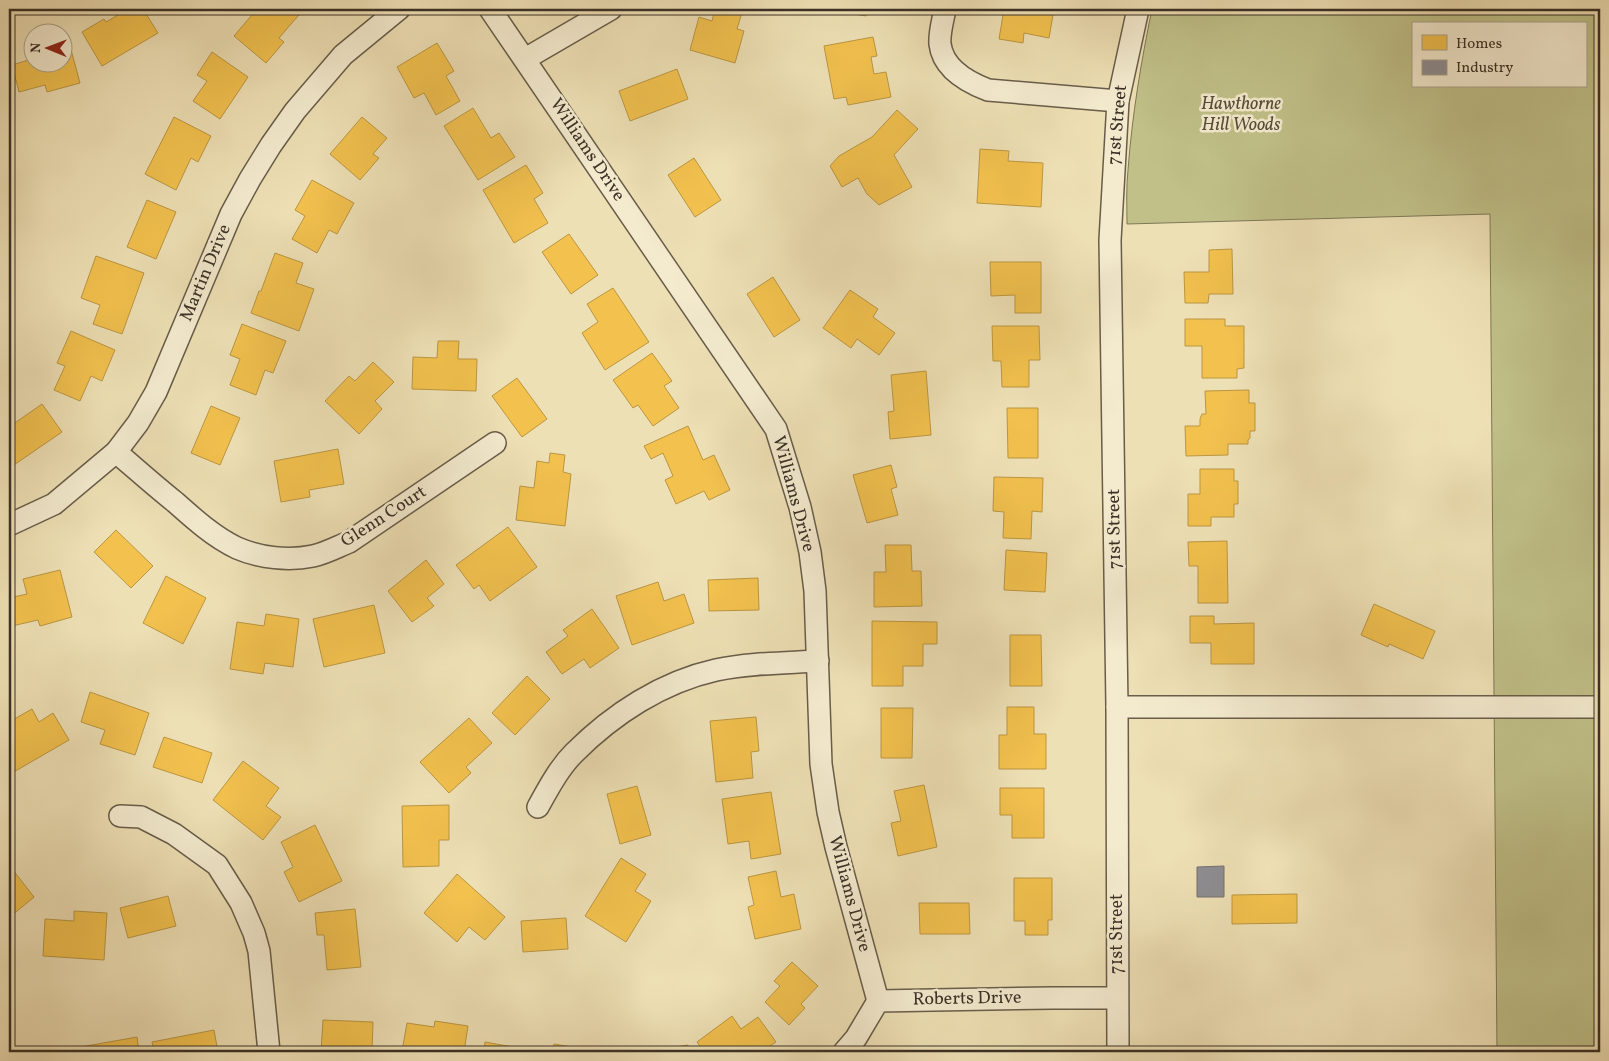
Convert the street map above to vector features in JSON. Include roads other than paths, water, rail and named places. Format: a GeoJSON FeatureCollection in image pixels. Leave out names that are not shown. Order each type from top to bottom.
{"type":"FeatureCollection","features":[{"type":"Feature","properties":{"kind":"street","name":"Martin Drive"},"geometry":{"type":"LineString","coordinates":[[9,525],[54,504],[116,452],[138,423],[156,392],[231,214],[271,145],[295,111],[343,55],[399,9]]}},
{"type":"Feature","properties":{"kind":"street","name":"Williams Drive"},"geometry":{"type":"LineString","coordinates":[[490,9],[776,429],[800,507],[810,552],[815,591],[821,764],[828,812],[878,1001]]}},
{"type":"Feature","properties":{"kind":"street"},"geometry":{"type":"LineString","coordinates":[[525,60],[611,9]]}},
{"type":"Feature","properties":{"kind":"street"},"geometry":{"type":"LineString","coordinates":[[945,9],[940,43],[944,58],[956,73],[970,83],[988,90],[1118,101]]}},
{"type":"Feature","properties":{"kind":"street","name":"71st Street"},"geometry":{"type":"LineString","coordinates":[[1118,1052],[1117,707],[1110,240],[1118,101],[1138,9]]}},
{"type":"Feature","properties":{"kind":"street","name":"Glenn Court"},"geometry":{"type":"LineString","coordinates":[[116,452],[194,518],[222,539],[237,548],[256,554],[286,558],[311,556],[349,542],[495,443]]}},
{"type":"Feature","properties":{"kind":"street"},"geometry":{"type":"LineString","coordinates":[[538,807],[548,788],[572,754],[605,726],[654,692],[695,676],[717,670],[818,661]]}},
{"type":"Feature","properties":{"kind":"street"},"geometry":{"type":"LineString","coordinates":[[1117,707],[1600,707]]}},
{"type":"Feature","properties":{"kind":"street"},"geometry":{"type":"LineString","coordinates":[[120,816],[141,817],[174,834],[217,865],[236,896],[254,933],[259,951],[269,1052]]}},
{"type":"Feature","properties":{"kind":"street","name":"Roberts Drive"},"geometry":{"type":"LineString","coordinates":[[878,1001],[1117,998]]}},
{"type":"Feature","properties":{"kind":"street"},"geometry":{"type":"LineString","coordinates":[[844,1052],[856,1038],[878,1001]]}},
{"type":"Feature","properties":{"kind":"park label","name":"Hawthorne Hill Woods"},"geometry":{"type":"Point","coordinates":[1241,114]}}]}
